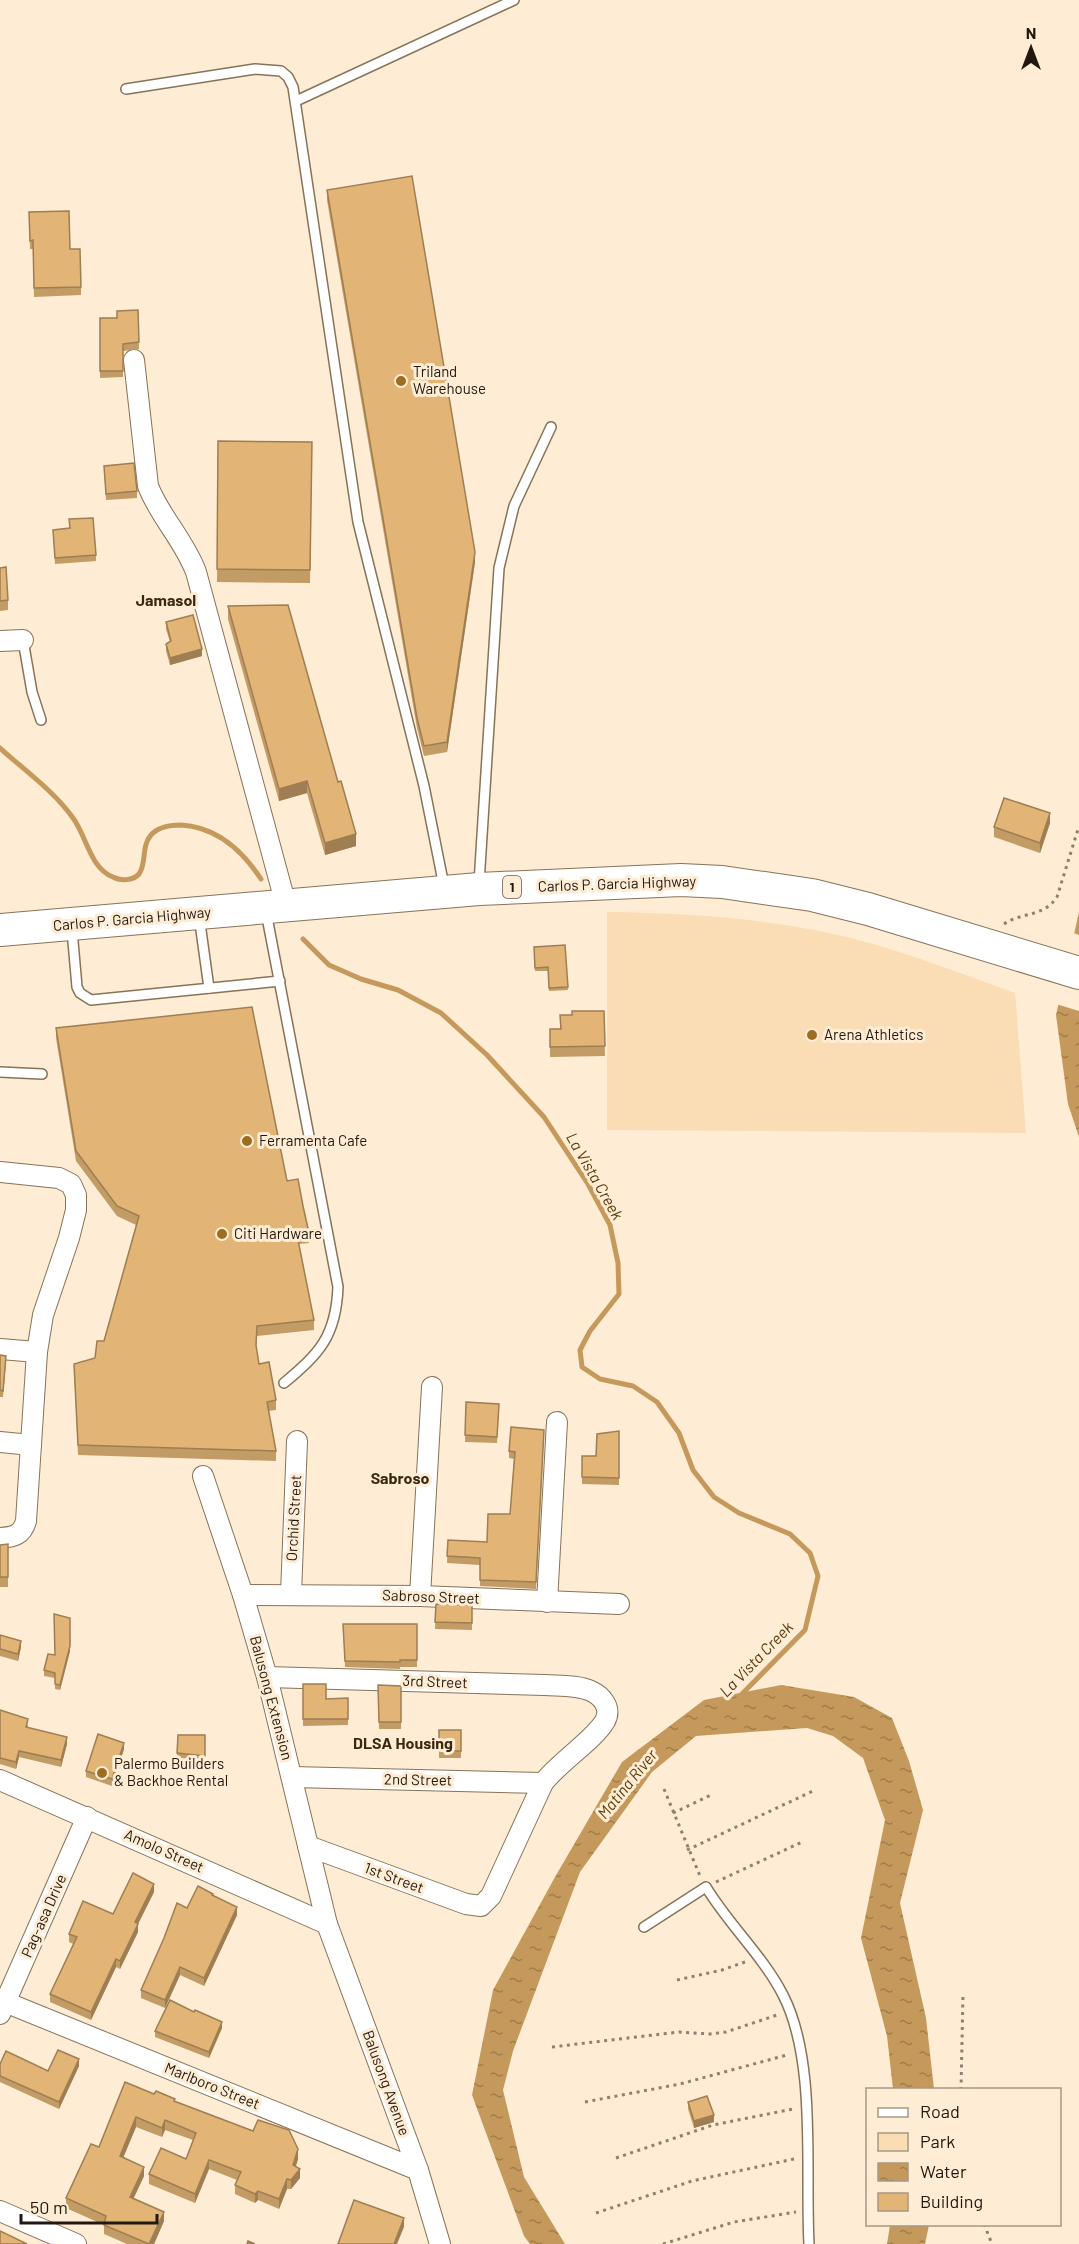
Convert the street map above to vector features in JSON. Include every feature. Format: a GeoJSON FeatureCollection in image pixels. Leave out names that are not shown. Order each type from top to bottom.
{"type":"FeatureCollection","features":[{"type":"Feature","properties":{"kind":"highway","name":"Carlos P. Garcia Highway"},"geometry":{"type":"LineString","coordinates":[[0,930],[445,891],[659,881],[722,882],[812,895],[868,909],[1079,973]]}},
{"type":"Feature","properties":{"kind":"street"},"geometry":{"type":"LineString","coordinates":[[134,360],[148,486],[154,503],[189,553],[196,572],[276,906]]}},
{"type":"Feature","properties":{"kind":"street"},"geometry":{"type":"LineString","coordinates":[[0,641],[23,640]]}},
{"type":"Feature","properties":{"kind":"street"},"geometry":{"type":"LineString","coordinates":[[0,1172],[59,1178],[71,1184],[76,1195],[76,1210],[43,1315],[37,1352],[26,1521],[24,1529],[9,1536]]}},
{"type":"Feature","properties":{"kind":"street"},"geometry":{"type":"LineString","coordinates":[[0,1349],[37,1352]]}},
{"type":"Feature","properties":{"kind":"street"},"geometry":{"type":"LineString","coordinates":[[420,1596],[432,1387]]}},
{"type":"Feature","properties":{"kind":"street"},"geometry":{"type":"LineString","coordinates":[[547,1602],[557,1422]]}},
{"type":"Feature","properties":{"kind":"street"},"geometry":{"type":"LineString","coordinates":[[0,1442],[32,1444]]}},
{"type":"Feature","properties":{"kind":"street","name":"Orchid Street"},"geometry":{"type":"LineString","coordinates":[[291,1594],[297,1442]]}},
{"type":"Feature","properties":{"kind":"street","name":"Balusong Extension"},"geometry":{"type":"LineString","coordinates":[[203,1476],[243,1595],[267,1677],[327,1924]]}},
{"type":"Feature","properties":{"kind":"street","name":"Sabroso Street"},"geometry":{"type":"LineString","coordinates":[[243,1595],[420,1596],[620,1604]]}},
{"type":"Feature","properties":{"kind":"street","name":"3rd Street"},"geometry":{"type":"LineString","coordinates":[[267,1677],[545,1685],[591,1691],[601,1697],[607,1708],[605,1721],[543,1783]]}},
{"type":"Feature","properties":{"kind":"street","name":"2nd Street"},"geometry":{"type":"LineString","coordinates":[[292,1777],[543,1783]]}},
{"type":"Feature","properties":{"kind":"street","name":"Amolo Street"},"geometry":{"type":"LineString","coordinates":[[0,1780],[327,1924]]}},
{"type":"Feature","properties":{"kind":"street","name":"1st Street"},"geometry":{"type":"LineString","coordinates":[[308,1846],[466,1904],[481,1906],[491,1896],[543,1783]]}},
{"type":"Feature","properties":{"kind":"street","name":"Pag-asa Drive"},"geometry":{"type":"LineString","coordinates":[[3,2008],[87,1817]]}},
{"type":"Feature","properties":{"kind":"street","name":"Balusong Avenue"},"geometry":{"type":"LineString","coordinates":[[327,1924],[418,2170],[440,2244]]}},
{"type":"Feature","properties":{"kind":"street","name":"Marlboro Street"},"geometry":{"type":"LineString","coordinates":[[3,2008],[418,2170]]}},
{"type":"Feature","properties":{"kind":"street"},"geometry":{"type":"LineString","coordinates":[[0,2211],[76,2244]]}},
{"type":"Feature","properties":{"kind":"lane"},"geometry":{"type":"LineString","coordinates":[[296,101],[509,1]]}},
{"type":"Feature","properties":{"kind":"lane"},"geometry":{"type":"LineString","coordinates":[[126,89],[255,69],[281,71],[288,76],[293,87],[358,522],[424,786],[445,891]]}},
{"type":"Feature","properties":{"kind":"lane"},"geometry":{"type":"LineString","coordinates":[[479,889],[500,568],[514,506],[551,428]]}},
{"type":"Feature","properties":{"kind":"lane"},"geometry":{"type":"LineString","coordinates":[[23,640],[30,683],[41,720]]}},
{"type":"Feature","properties":{"kind":"lane"},"geometry":{"type":"LineString","coordinates":[[276,906],[280,981],[338,1287],[333,1325],[321,1348],[284,1383]]}},
{"type":"Feature","properties":{"kind":"lane"},"geometry":{"type":"LineString","coordinates":[[198,913],[209,988]]}},
{"type":"Feature","properties":{"kind":"lane"},"geometry":{"type":"LineString","coordinates":[[71,924],[77,987],[80,993],[91,1000],[280,981]]}},
{"type":"Feature","properties":{"kind":"lane"},"geometry":{"type":"LineString","coordinates":[[0,1072],[42,1074]]}},
{"type":"Feature","properties":{"kind":"lane"},"geometry":{"type":"LineString","coordinates":[[644,1928],[706,1887],[731,1924],[771,1974],[790,2011],[801,2053],[806,2107],[809,2244]]}},
{"type":"Feature","properties":{"kind":"path"},"geometry":{"type":"LineString","coordinates":[[1003,950],[996,932],[1005,923],[1043,911],[1051,906],[1057,897],[1079,826]]}},
{"type":"Feature","properties":{"kind":"path"},"geometry":{"type":"LineString","coordinates":[[664,1789],[687,1850],[706,1887],[802,1842]]}},
{"type":"Feature","properties":{"kind":"path"},"geometry":{"type":"LineString","coordinates":[[687,1850],[813,1791]]}},
{"type":"Feature","properties":{"kind":"path"},"geometry":{"type":"LineString","coordinates":[[673,1813],[713,1794]]}},
{"type":"Feature","properties":{"kind":"path"},"geometry":{"type":"LineString","coordinates":[[677,1980],[722,1971],[758,1956]]}},
{"type":"Feature","properties":{"kind":"path"},"geometry":{"type":"LineString","coordinates":[[961,2088],[963,1994]]}},
{"type":"Feature","properties":{"kind":"path"},"geometry":{"type":"LineString","coordinates":[[552,2047],[679,2032],[710,2034],[726,2032],[790,2011]]}},
{"type":"Feature","properties":{"kind":"path"},"geometry":{"type":"LineString","coordinates":[[585,2102],[680,2084],[781,2056],[801,2053]]}},
{"type":"Feature","properties":{"kind":"path"},"geometry":{"type":"LineString","coordinates":[[616,2158],[713,2125],[774,2111],[806,2107]]}},
{"type":"Feature","properties":{"kind":"path"},"geometry":{"type":"LineString","coordinates":[[596,2213],[692,2181],[806,2157]]}},
{"type":"Feature","properties":{"kind":"path"},"geometry":{"type":"LineString","coordinates":[[663,2244],[734,2222],[807,2210]]}},
{"type":"Feature","properties":{"kind":"path"},"geometry":{"type":"LineString","coordinates":[[985,2226],[992,2244]]}},
{"type":"Feature","properties":{"kind":"green space","name":"Arena Athletics"},"geometry":{"type":"Polygon","coordinates":[[[607,912],[714,917],[767,922],[820,931],[894,950],[1015,993],[1026,1133],[607,1130],[607,912]]]}},
{"type":"Feature","properties":{"kind":"water"},"geometry":{"type":"Polygon","coordinates":[[[1079,912],[1079,1137],[1068,1104],[1056,1015],[1079,912]]]}},
{"type":"Feature","properties":{"kind":"water","name":"Matina River"},"geometry":{"type":"Polygon","coordinates":[[[781,1685],[854,1697],[892,1718],[909,1761],[923,1810],[900,1903],[926,2018],[934,2088],[893,2088],[887,2036],[861,1938],[885,1820],[863,1758],[833,1736],[807,1728],[696,1736],[652,1772],[580,1872],[513,2051],[503,2090],[524,2177],[565,2244],[530,2244],[524,2236],[472,2095],[493,1990],[622,1762],[704,1700],[781,1685]]]}},
{"type":"Feature","properties":{"kind":"water"},"geometry":{"type":"Polygon","coordinates":[[[890,2226],[929,2226],[925,2244],[887,2244],[890,2226]]]}},
{"type":"Feature","properties":{"kind":"pier"},"geometry":{"type":"Polygon","coordinates":[[[1071,932],[1079,935],[1079,1011],[1056,1004],[1071,932]]]}},
{"type":"Feature","properties":{"kind":"building","name":"Triland Warehouse"},"geometry":{"type":"Polygon","coordinates":[[[412,176],[475,552],[447,742],[424,746],[417,718],[327,190],[412,176]]]}},
{"type":"Feature","properties":{"kind":"building"},"geometry":{"type":"Polygon","coordinates":[[[69,211],[70,249],[80,249],[81,287],[34,288],[33,240],[30,241],[29,212],[69,211]]]}},
{"type":"Feature","properties":{"kind":"building"},"geometry":{"type":"Polygon","coordinates":[[[138,310],[139,342],[123,344],[123,371],[100,371],[100,318],[117,318],[117,311],[138,310]]]}},
{"type":"Feature","properties":{"kind":"building"},"geometry":{"type":"Polygon","coordinates":[[[218,441],[312,442],[310,570],[217,569],[218,441]]]}},
{"type":"Feature","properties":{"kind":"building"},"geometry":{"type":"Polygon","coordinates":[[[134,463],[137,491],[106,494],[104,466],[134,463]]]}},
{"type":"Feature","properties":{"kind":"building"},"geometry":{"type":"Polygon","coordinates":[[[93,518],[96,555],[55,558],[53,530],[70,528],[69,519],[93,518]]]}},
{"type":"Feature","properties":{"kind":"building"},"geometry":{"type":"Polygon","coordinates":[[[6,567],[8,600],[0,601],[0,568],[6,567]]]}},
{"type":"Feature","properties":{"kind":"building"},"geometry":{"type":"Polygon","coordinates":[[[288,605],[338,782],[341,781],[356,834],[325,843],[307,781],[279,789],[228,606],[288,605]]]}},
{"type":"Feature","properties":{"kind":"building"},"geometry":{"type":"Polygon","coordinates":[[[193,615],[202,649],[170,658],[166,644],[171,641],[166,622],[193,615]]]}},
{"type":"Feature","properties":{"kind":"building"},"geometry":{"type":"Polygon","coordinates":[[[1004,798],[1050,813],[1040,843],[994,827],[1004,798]]]}},
{"type":"Feature","properties":{"kind":"building"},"geometry":{"type":"Polygon","coordinates":[[[565,945],[568,987],[549,988],[548,967],[535,968],[534,947],[565,945]]]}},
{"type":"Feature","properties":{"kind":"building","name":"Citi Hardware"},"geometry":{"type":"Polygon","coordinates":[[[252,1007],[287,1181],[298,1179],[309,1233],[297,1235],[314,1320],[257,1326],[256,1345],[259,1364],[269,1362],[276,1400],[267,1402],[276,1451],[78,1445],[74,1364],[95,1358],[97,1341],[104,1341],[139,1216],[117,1206],[76,1151],[56,1028],[252,1007]]]}},
{"type":"Feature","properties":{"kind":"building"},"geometry":{"type":"Polygon","coordinates":[[[572,1011],[604,1011],[605,1046],[550,1047],[550,1029],[561,1029],[560,1015],[572,1015],[572,1011]]]}},
{"type":"Feature","properties":{"kind":"building"},"geometry":{"type":"Polygon","coordinates":[[[0,1355],[6,1356],[3,1391],[0,1390],[0,1355]]]}},
{"type":"Feature","properties":{"kind":"building"},"geometry":{"type":"Polygon","coordinates":[[[466,1402],[499,1404],[497,1437],[465,1435],[466,1402]]]}},
{"type":"Feature","properties":{"kind":"building"},"geometry":{"type":"Polygon","coordinates":[[[511,1427],[544,1430],[536,1582],[480,1580],[480,1558],[447,1556],[448,1540],[487,1542],[488,1514],[510,1514],[515,1452],[509,1451],[511,1427]]]}},
{"type":"Feature","properties":{"kind":"building"},"geometry":{"type":"Polygon","coordinates":[[[619,1431],[619,1478],[582,1477],[582,1456],[596,1456],[597,1434],[619,1431]]]}},
{"type":"Feature","properties":{"kind":"building"},"geometry":{"type":"Polygon","coordinates":[[[8,1544],[8,1577],[0,1577],[0,1545],[8,1544]]]}},
{"type":"Feature","properties":{"kind":"building"},"geometry":{"type":"Polygon","coordinates":[[[436,1604],[472,1605],[472,1623],[435,1622],[436,1604]]]}},
{"type":"Feature","properties":{"kind":"building"},"geometry":{"type":"Polygon","coordinates":[[[54,1614],[70,1618],[70,1646],[60,1685],[55,1684],[55,1673],[44,1670],[48,1654],[55,1655],[54,1614]]]}},
{"type":"Feature","properties":{"kind":"building"},"geometry":{"type":"Polygon","coordinates":[[[343,1624],[417,1624],[417,1660],[345,1661],[343,1624]]]}},
{"type":"Feature","properties":{"kind":"building"},"geometry":{"type":"Polygon","coordinates":[[[0,1635],[21,1641],[18,1654],[0,1649],[0,1635]]]}},
{"type":"Feature","properties":{"kind":"building"},"geometry":{"type":"Polygon","coordinates":[[[303,1684],[326,1684],[326,1699],[348,1698],[348,1719],[303,1719],[303,1684]]]}},
{"type":"Feature","properties":{"kind":"building"},"geometry":{"type":"Polygon","coordinates":[[[378,1685],[401,1686],[401,1722],[379,1722],[378,1685]]]}},
{"type":"Feature","properties":{"kind":"building"},"geometry":{"type":"Polygon","coordinates":[[[0,1710],[28,1719],[26,1727],[67,1737],[61,1760],[19,1751],[16,1762],[0,1758],[0,1710]]]}},
{"type":"Feature","properties":{"kind":"building"},"geometry":{"type":"Polygon","coordinates":[[[439,1730],[461,1730],[461,1751],[439,1751],[439,1730]]]}},
{"type":"Feature","properties":{"kind":"building"},"geometry":{"type":"Polygon","coordinates":[[[98,1734],[124,1743],[112,1779],[86,1771],[98,1734]]]}},
{"type":"Feature","properties":{"kind":"building"},"geometry":{"type":"Polygon","coordinates":[[[178,1735],[205,1735],[205,1756],[177,1753],[178,1735]]]}},
{"type":"Feature","properties":{"kind":"building"},"geometry":{"type":"Polygon","coordinates":[[[133,1873],[154,1884],[135,1922],[138,1924],[120,1961],[116,1959],[91,2012],[50,1994],[77,1937],[69,1934],[83,1901],[113,1914],[133,1873]]]}},
{"type":"Feature","properties":{"kind":"building"},"geometry":{"type":"Polygon","coordinates":[[[198,1886],[237,1907],[204,1978],[180,1967],[165,2000],[141,1990],[177,1903],[187,1908],[198,1886]]]}},
{"type":"Feature","properties":{"kind":"building"},"geometry":{"type":"Polygon","coordinates":[[[170,2000],[222,2022],[209,2052],[155,2031],[170,2000]]]}},
{"type":"Feature","properties":{"kind":"building"},"geometry":{"type":"Polygon","coordinates":[[[58,2050],[79,2059],[59,2102],[0,2076],[0,2064],[6,2051],[48,2071],[58,2050]]]}},
{"type":"Feature","properties":{"kind":"building"},"geometry":{"type":"Polygon","coordinates":[[[125,2082],[154,2094],[156,2091],[175,2099],[174,2101],[253,2131],[258,2120],[289,2130],[298,2149],[293,2165],[300,2169],[291,2180],[287,2179],[279,2199],[258,2191],[255,2194],[235,2185],[241,2172],[209,2160],[195,2194],[149,2174],[161,2148],[186,2159],[196,2133],[165,2120],[162,2128],[136,2117],[120,2156],[144,2167],[130,2197],[164,2212],[149,2244],[104,2225],[106,2216],[66,2198],[91,2144],[99,2147],[125,2082]]]}},
{"type":"Feature","properties":{"kind":"building"},"geometry":{"type":"Polygon","coordinates":[[[707,2096],[714,2115],[694,2121],[688,2102],[707,2096]]]}},
{"type":"Feature","properties":{"kind":"building"},"geometry":{"type":"Polygon","coordinates":[[[354,2200],[404,2218],[394,2244],[338,2244],[354,2200]]]}},
{"type":"Feature","properties":{"kind":"building"},"geometry":{"type":"Polygon","coordinates":[[[0,2231],[27,2244],[0,2244],[0,2231]]]}},
{"type":"Feature","properties":{"kind":"waterway","name":"La Vista Creek"},"geometry":{"type":"LineString","coordinates":[[0,748],[65,808],[78,826],[94,859],[105,873],[119,879],[133,878],[141,870],[146,844],[151,835],[164,827],[181,825],[206,830],[217,835],[237,850],[261,879]]}},
{"type":"Feature","properties":{"kind":"waterway","name":"La Vista Creek"},"geometry":{"type":"LineString","coordinates":[[303,939],[329,965],[361,979],[398,990],[441,1013],[487,1055],[544,1117],[588,1184],[610,1225],[618,1263],[619,1294],[590,1331],[580,1350],[582,1367],[600,1379],[633,1386],[657,1402],[679,1433],[693,1470],[714,1497],[739,1513],[790,1534],[810,1553],[818,1576],[805,1630],[740,1696]]}},
{"type":"Feature","properties":{"kind":"place","name":"Triland Warehouse"},"geometry":{"type":"Point","coordinates":[401,381]}},
{"type":"Feature","properties":{"kind":"place","name":"Arena Athletics"},"geometry":{"type":"Point","coordinates":[812,1035]}},
{"type":"Feature","properties":{"kind":"place","name":"Ferramenta Cafe"},"geometry":{"type":"Point","coordinates":[247,1141]}},
{"type":"Feature","properties":{"kind":"place","name":"Citi Hardware"},"geometry":{"type":"Point","coordinates":[222,1234]}},
{"type":"Feature","properties":{"kind":"place","name":"Palermo Builders & Backhoe Rental"},"geometry":{"type":"Point","coordinates":[102,1773]}},
{"type":"Feature","properties":{"kind":"district","name":"Jamasol"},"geometry":{"type":"Point","coordinates":[166,600]}},
{"type":"Feature","properties":{"kind":"district","name":"Sabroso"},"geometry":{"type":"Point","coordinates":[400,1478]}},
{"type":"Feature","properties":{"kind":"district","name":"DLSA Housing"},"geometry":{"type":"Point","coordinates":[403,1743]}}]}
